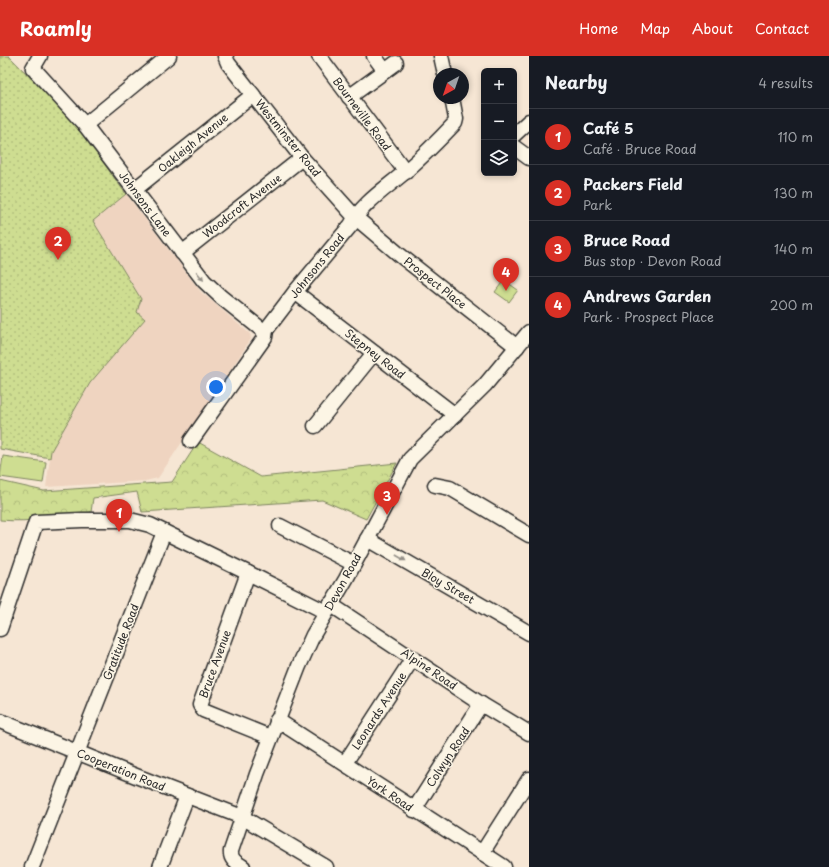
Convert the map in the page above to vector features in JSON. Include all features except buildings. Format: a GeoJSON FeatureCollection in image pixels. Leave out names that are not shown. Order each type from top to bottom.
{"type":"FeatureCollection","features":[{"type":"Feature","properties":{"kind":"street","name":"Johnsons Lane"},"geometry":{"type":"LineString","coordinates":[[40,56],[33,68],[85,125],[204,281],[261,329],[266,330]]}},
{"type":"Feature","properties":{"kind":"street"},"geometry":{"type":"LineString","coordinates":[[85,125],[169,56]]}},
{"type":"Feature","properties":{"kind":"street","name":"Westminster Road"},"geometry":{"type":"LineString","coordinates":[[225,56],[228,63],[302,158],[355,217]]}},
{"type":"Feature","properties":{"kind":"street","name":"Bourneville Road"},"geometry":{"type":"LineString","coordinates":[[319,56],[406,172]]}},
{"type":"Feature","properties":{"kind":"street"},"geometry":{"type":"LineString","coordinates":[[349,97],[390,67],[374,56]]}},
{"type":"Feature","properties":{"kind":"street"},"geometry":{"type":"LineString","coordinates":[[441,56],[444,68]]}},
{"type":"Feature","properties":{"kind":"street","name":"Oakleigh Avenue"},"geometry":{"type":"LineString","coordinates":[[134,190],[253,95]]}},
{"type":"Feature","properties":{"kind":"street","name":"Johnsons Road"},"geometry":{"type":"LineString","coordinates":[[192,441],[265,337],[266,330],[295,292],[351,225],[355,217],[379,193],[406,172],[455,123],[456,119],[453,104]]}},
{"type":"Feature","properties":{"kind":"street"},"geometry":{"type":"LineString","coordinates":[[517,132],[529,121]]}},
{"type":"Feature","properties":{"kind":"street"},"geometry":{"type":"LineString","coordinates":[[517,150],[529,158]]}},
{"type":"Feature","properties":{"kind":"street","name":"Woodcroft Avenue"},"geometry":{"type":"LineString","coordinates":[[182,253],[302,158]]}},
{"type":"Feature","properties":{"kind":"street","name":"Prospect Place"},"geometry":{"type":"LineString","coordinates":[[355,217],[406,260],[517,347]]}},
{"type":"Feature","properties":{"kind":"street","name":"Stepney Road"},"geometry":{"type":"LineString","coordinates":[[295,292],[454,415]]}},
{"type":"Feature","properties":{"kind":"street","name":"Devon Road"},"geometry":{"type":"LineString","coordinates":[[242,867],[234,861],[230,853],[277,720],[299,666],[328,608],[354,564],[410,459],[490,380],[529,332]]}},
{"type":"Feature","properties":{"kind":"street"},"geometry":{"type":"LineString","coordinates":[[315,426],[374,353]]}},
{"type":"Feature","properties":{"kind":"street"},"geometry":{"type":"LineString","coordinates":[[435,485],[450,488],[529,535]]}},
{"type":"Feature","properties":{"kind":"street","name":"Alpine Road"},"geometry":{"type":"LineString","coordinates":[[0,629],[36,522],[130,520],[150,525],[248,573],[328,608],[413,658],[481,704],[529,733]]}},
{"type":"Feature","properties":{"kind":"street","name":"Gratitude Road"},"geometry":{"type":"LineString","coordinates":[[32,867],[164,532]]}},
{"type":"Feature","properties":{"kind":"street"},"geometry":{"type":"LineString","coordinates":[[287,533],[354,564]]}},
{"type":"Feature","properties":{"kind":"street","name":"Bloy Street"},"geometry":{"type":"LineString","coordinates":[[367,539],[529,633]]}},
{"type":"Feature","properties":{"kind":"street","name":"Bruce Avenue"},"geometry":{"type":"LineString","coordinates":[[248,573],[200,705],[203,710],[270,738]]}},
{"type":"Feature","properties":{"kind":"street","name":"Leonards Avenue"},"geometry":{"type":"LineString","coordinates":[[345,763],[413,658]]}},
{"type":"Feature","properties":{"kind":"street","name":"Colwyn Road"},"geometry":{"type":"LineString","coordinates":[[414,810],[481,704]]}},
{"type":"Feature","properties":{"kind":"street","name":"York Road"},"geometry":{"type":"LineString","coordinates":[[277,720],[504,867]]}},
{"type":"Feature","properties":{"kind":"street","name":"Cooperation Road"},"geometry":{"type":"LineString","coordinates":[[0,721],[242,817],[326,867]]}},
{"type":"Feature","properties":{"kind":"street"},"geometry":{"type":"LineString","coordinates":[[482,853],[529,779]]}},
{"type":"Feature","properties":{"kind":"street"},"geometry":{"type":"LineString","coordinates":[[160,867],[187,796]]}},
{"type":"Feature","properties":{"kind":"shaded area"},"geometry":{"type":"Polygon","coordinates":[[[126,194],[201,292],[250,334],[251,339],[158,478],[145,481],[46,487],[51,451],[90,383],[145,319],[137,312],[141,299],[93,221],[126,194]]]}},
{"type":"Feature","properties":{"kind":"green space"},"geometry":{"type":"Polygon","coordinates":[[[0,56],[9,56],[74,122],[126,194],[93,221],[141,299],[137,312],[145,319],[90,383],[51,451],[50,458],[0,449],[0,56]]]}},
{"type":"Feature","properties":{"kind":"green space"},"geometry":{"type":"Polygon","coordinates":[[[504,280],[518,290],[509,302],[495,292],[504,280]]]}},
{"type":"Feature","properties":{"kind":"green space"},"geometry":{"type":"Polygon","coordinates":[[[198,442],[261,477],[397,463],[366,519],[322,500],[142,512],[137,492],[93,498],[91,512],[57,518],[23,521],[0,520],[0,481],[44,491],[172,482],[198,442]]]}},
{"type":"Feature","properties":{"kind":"green space"},"geometry":{"type":"Polygon","coordinates":[[[3,456],[46,462],[43,483],[0,477],[3,456]]]}},
{"type":"Feature","properties":{"kind":"place","name":"Packers Field"},"geometry":{"type":"Point","coordinates":[58,260]}},
{"type":"Feature","properties":{"kind":"place","name":"Andrews Garden"},"geometry":{"type":"Point","coordinates":[506,291]}},
{"type":"Feature","properties":{"kind":"place","name":"Bruce Road"},"geometry":{"type":"Point","coordinates":[387,515]}},
{"type":"Feature","properties":{"kind":"place","name":"Café 5"},"geometry":{"type":"Point","coordinates":[119,532]}}]}
